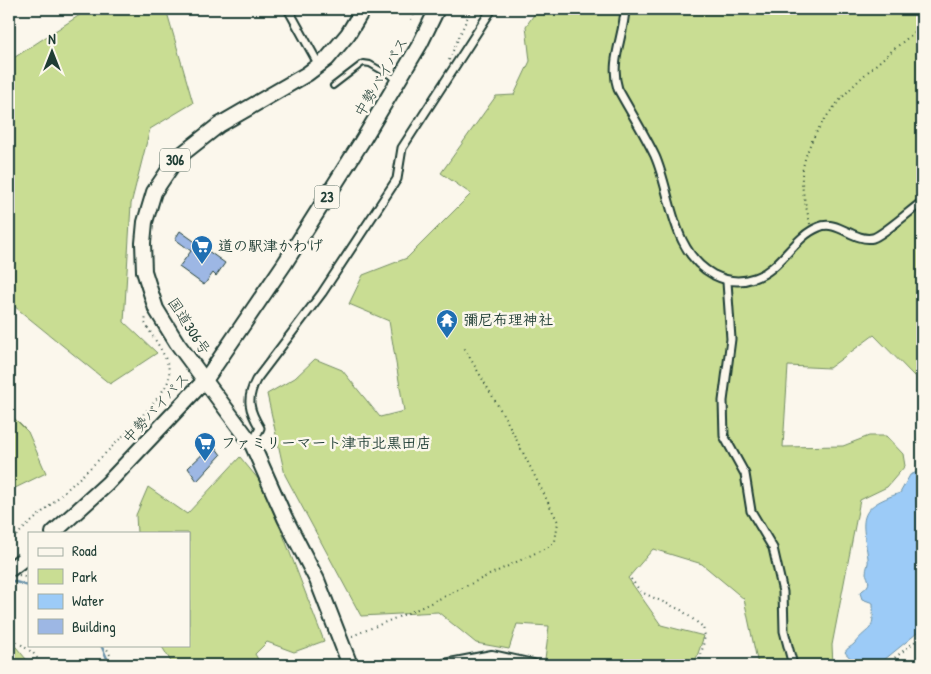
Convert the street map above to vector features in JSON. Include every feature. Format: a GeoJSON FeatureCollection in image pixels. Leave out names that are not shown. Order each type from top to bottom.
{"type":"FeatureCollection","features":[{"type":"Feature","properties":{"kind":"highway","name":"国道306号"},"geometry":{"type":"LineString","coordinates":[[350,665],[317,580],[285,518],[252,444],[177,343],[156,309],[144,271],[142,243],[152,200],[169,167],[186,149],[218,125],[319,65],[340,44],[363,9]]}},
{"type":"Feature","properties":{"kind":"highway","name":"中勢バイパス"},"geometry":{"type":"LineString","coordinates":[[54,532],[107,484],[206,380],[285,263],[398,80],[437,9]]}},
{"type":"Feature","properties":{"kind":"highway"},"geometry":{"type":"LineString","coordinates":[[14,573],[25,557]]}},
{"type":"Feature","properties":{"kind":"street"},"geometry":{"type":"LineString","coordinates":[[288,9],[319,65]]}},
{"type":"Feature","properties":{"kind":"street"},"geometry":{"type":"LineString","coordinates":[[252,444],[260,428],[250,413],[251,391],[256,380],[322,293],[397,179],[402,148],[492,9]]}},
{"type":"Feature","properties":{"kind":"street"},"geometry":{"type":"LineString","coordinates":[[625,9],[615,59],[615,78],[618,89],[655,157],[684,244],[701,268],[726,282],[754,278],[777,264],[811,231],[826,225],[860,237],[873,238],[922,202]]}},
{"type":"Feature","properties":{"kind":"street"},"geometry":{"type":"LineString","coordinates":[[726,282],[731,339],[723,401],[724,436],[745,474],[751,511],[773,548],[783,592],[783,626],[793,665]]}},
{"type":"Feature","properties":{"kind":"street"},"geometry":{"type":"LineString","coordinates":[[445,665],[492,656],[533,665]]}},
{"type":"Feature","properties":{"kind":"lane"},"geometry":{"type":"LineString","coordinates":[[333,86],[363,63],[370,64],[398,80]]}},
{"type":"Feature","properties":{"kind":"path"},"geometry":{"type":"LineString","coordinates":[[411,20],[417,9]]}},
{"type":"Feature","properties":{"kind":"path"},"geometry":{"type":"LineString","coordinates":[[446,66],[469,14],[461,9]]}},
{"type":"Feature","properties":{"kind":"path"},"geometry":{"type":"LineString","coordinates":[[811,231],[802,176],[807,154],[817,131],[842,98],[922,26]]}},
{"type":"Feature","properties":{"kind":"path"},"geometry":{"type":"LineString","coordinates":[[9,542],[64,493],[129,429],[160,395],[169,380],[170,368],[145,323],[146,316],[156,309]]}},
{"type":"Feature","properties":{"kind":"path"},"geometry":{"type":"LineString","coordinates":[[340,641],[420,608],[548,547],[555,541],[558,522],[507,421],[463,346]]}},
{"type":"Feature","properties":{"kind":"path"},"geometry":{"type":"LineString","coordinates":[[14,573],[28,578]]}},
{"type":"Feature","properties":{"kind":"path"},"geometry":{"type":"LineString","coordinates":[[631,579],[641,592],[681,610],[703,628],[705,636],[699,665]]}},
{"type":"Feature","properties":{"kind":"path"},"geometry":{"type":"LineString","coordinates":[[9,636],[34,653],[43,665]]}},
{"type":"Feature","properties":{"kind":"path"},"geometry":{"type":"LineString","coordinates":[[887,664],[922,636]]}},
{"type":"Feature","properties":{"kind":"path"},"geometry":{"type":"LineString","coordinates":[[106,646],[115,665]]}},
{"type":"Feature","properties":{"kind":"green space"},"geometry":{"type":"Polygon","coordinates":[[[89,9],[166,9],[193,103],[150,129],[131,204],[124,322],[157,353],[110,384],[9,302],[9,61],[89,9]]]}},
{"type":"Feature","properties":{"kind":"green space"},"geometry":{"type":"Polygon","coordinates":[[[538,9],[922,9],[922,377],[914,376],[874,335],[829,368],[788,366],[783,447],[843,446],[869,436],[886,436],[903,454],[905,466],[887,487],[860,500],[832,645],[833,665],[758,665],[744,599],[702,564],[653,549],[628,578],[661,625],[704,636],[694,665],[569,665],[545,659],[549,626],[517,624],[509,649],[476,643],[438,612],[361,616],[285,475],[267,394],[295,378],[315,359],[342,370],[380,417],[404,411],[389,321],[349,304],[363,275],[407,258],[471,194],[441,173],[496,96],[514,95],[530,61],[526,26],[538,9]]]}},
{"type":"Feature","properties":{"kind":"green space"},"geometry":{"type":"Polygon","coordinates":[[[9,413],[28,432],[46,473],[9,491],[9,413]]]}},
{"type":"Feature","properties":{"kind":"green space"},"geometry":{"type":"Polygon","coordinates":[[[240,457],[259,480],[282,532],[324,641],[294,652],[267,642],[255,654],[261,665],[173,665],[162,646],[190,646],[190,532],[137,532],[136,515],[148,487],[187,514],[240,457]]]}},
{"type":"Feature","properties":{"kind":"green space"},"geometry":{"type":"Polygon","coordinates":[[[9,644],[16,647],[31,665],[9,665],[9,644]]]}},
{"type":"Feature","properties":{"kind":"water"},"geometry":{"type":"Polygon","coordinates":[[[922,470],[922,629],[884,660],[887,665],[880,663],[871,665],[861,664],[845,652],[870,628],[873,620],[873,603],[862,599],[860,593],[869,582],[866,573],[868,560],[864,533],[865,516],[876,504],[900,493],[910,475],[922,470]]]}},
{"type":"Feature","properties":{"kind":"building","name":"道の駅津かわげ"},"geometry":{"type":"Polygon","coordinates":[[[180,231],[225,263],[216,276],[213,273],[204,285],[179,267],[191,251],[175,239],[180,231]]]}},
{"type":"Feature","properties":{"kind":"building","name":"ファミリーマート津市北黒田店"},"geometry":{"type":"Polygon","coordinates":[[[213,444],[221,455],[197,481],[188,468],[213,444]]]}},
{"type":"Feature","properties":{"kind":"waterway"},"geometry":{"type":"LineString","coordinates":[[9,580],[28,586]]}},
{"type":"Feature","properties":{"kind":"waterway"},"geometry":{"type":"LineString","coordinates":[[101,646],[110,665]]}},
{"type":"Feature","properties":{"kind":"place","name":"道の駅津かわげ"},"geometry":{"type":"Point","coordinates":[202,265]}},
{"type":"Feature","properties":{"kind":"place","name":"彌尼布理神社"},"geometry":{"type":"Point","coordinates":[447,339]}},
{"type":"Feature","properties":{"kind":"place","name":"ファミリーマート津市北黒田店"},"geometry":{"type":"Point","coordinates":[205,462]}}]}
